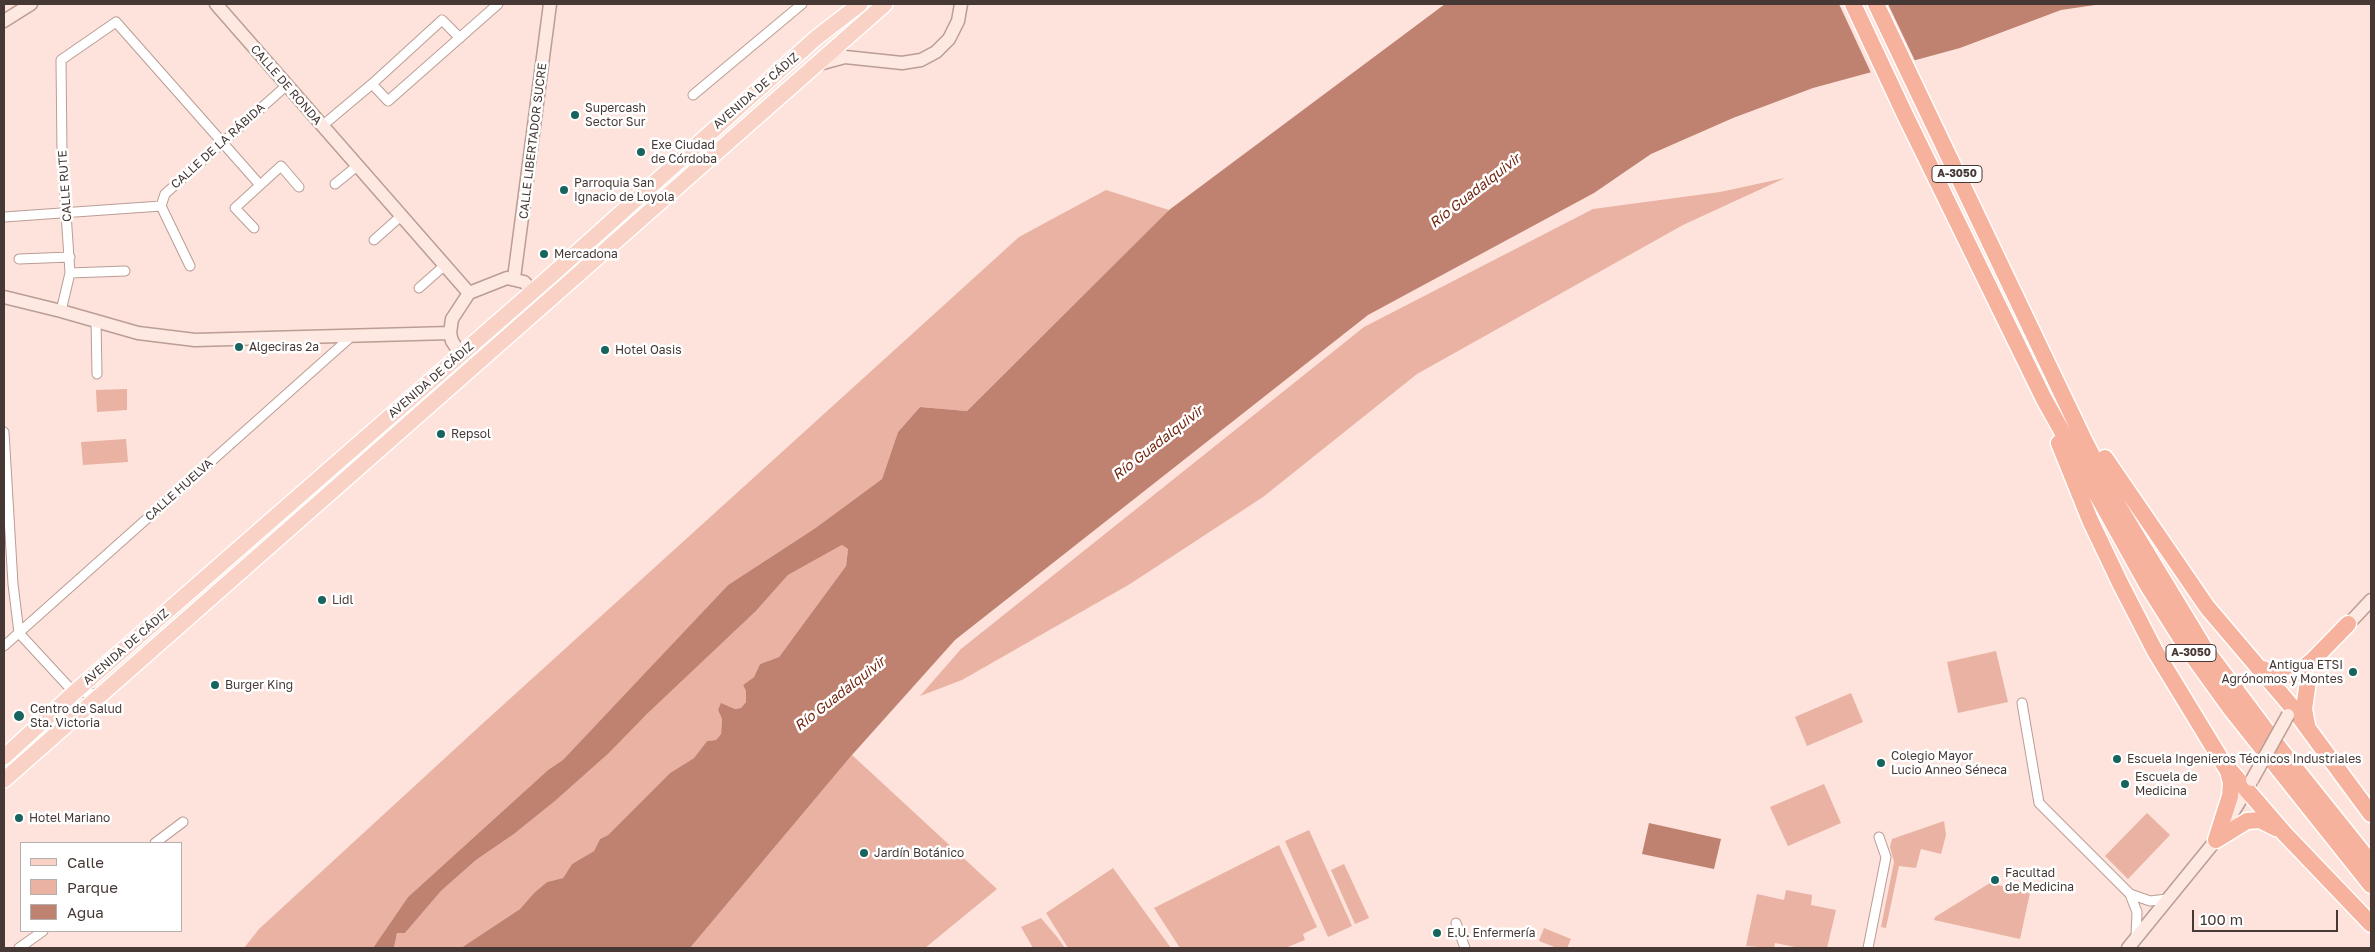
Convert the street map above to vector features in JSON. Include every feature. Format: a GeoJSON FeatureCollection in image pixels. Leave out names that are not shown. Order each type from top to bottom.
{"type":"FeatureCollection","features":[{"type":"Feature","properties":{"kind":"highway","name":"A-3050"},"geometry":{"type":"LineString","coordinates":[[1853,4],[2044,399],[2108,516],[2187,648],[2236,716],[2371,885]]}},
{"type":"Feature","properties":{"kind":"highway","name":"A-3050"},"geometry":{"type":"LineString","coordinates":[[1876,4],[2085,442],[2117,504],[2203,646],[2371,863]]}},
{"type":"Feature","properties":{"kind":"highway"},"geometry":{"type":"LineString","coordinates":[[2044,399],[2052,426],[2080,494],[2120,583],[2186,705],[2225,765],[2230,782],[2230,796],[2216,840]]}},
{"type":"Feature","properties":{"kind":"highway"},"geometry":{"type":"LineString","coordinates":[[2067,401],[2083,420],[2114,474],[2207,606],[2259,666],[2290,711],[2310,732],[2371,814]]}},
{"type":"Feature","properties":{"kind":"highway"},"geometry":{"type":"LineString","coordinates":[[2259,666],[2279,677],[2296,674],[2312,661],[2348,624]]}},
{"type":"Feature","properties":{"kind":"highway"},"geometry":{"type":"LineString","coordinates":[[2308,681],[2304,709],[2310,732]]}},
{"type":"Feature","properties":{"kind":"highway"},"geometry":{"type":"LineString","coordinates":[[2225,765],[2249,785],[2284,833],[2371,924]]}},
{"type":"Feature","properties":{"kind":"highway"},"geometry":{"type":"LineString","coordinates":[[2216,840],[2240,824],[2254,820],[2265,821],[2284,833]]}},
{"type":"Feature","properties":{"kind":"main road"},"geometry":{"type":"LineString","coordinates":[[4,21],[31,4]]}},
{"type":"Feature","properties":{"kind":"main road","name":"CALLE DE RONDA"},"geometry":{"type":"LineString","coordinates":[[216,4],[470,293]]}},
{"type":"Feature","properties":{"kind":"main road","name":"CALLE LIBERTADOR SUCRE"},"geometry":{"type":"LineString","coordinates":[[514,278],[550,4]]}},
{"type":"Feature","properties":{"kind":"main road","name":"AVENIDA DE CÁDIZ"},"geometry":{"type":"LineString","coordinates":[[4,757],[76,691],[533,291],[809,44],[860,4]]}},
{"type":"Feature","properties":{"kind":"main road","name":"AVENIDA DE CÁDIZ"},"geometry":{"type":"LineString","coordinates":[[4,780],[885,4]]}},
{"type":"Feature","properties":{"kind":"main road","name":"AVENIDA DE CÁDIZ"},"geometry":{"type":"LineString","coordinates":[[810,69],[827,60],[845,57],[902,63],[920,60],[936,52],[949,40],[958,22],[961,4]]}},
{"type":"Feature","properties":{"kind":"main road"},"geometry":{"type":"LineString","coordinates":[[472,367],[460,355],[452,341],[450,333],[452,319],[470,293],[493,282],[514,278],[524,282],[533,291],[532,303],[499,333],[489,351]]}},
{"type":"Feature","properties":{"kind":"main road"},"geometry":{"type":"LineString","coordinates":[[4,297],[61,310],[138,334],[195,340],[450,333]]}},
{"type":"Feature","properties":{"kind":"main road"},"geometry":{"type":"LineString","coordinates":[[2132,944],[2216,840],[2308,681],[2348,624],[2371,600]]}},
{"type":"Feature","properties":{"kind":"street"},"geometry":{"type":"LineString","coordinates":[[372,84],[388,101],[498,4]]}},
{"type":"Feature","properties":{"kind":"street"},"geometry":{"type":"LineString","coordinates":[[693,95],[802,4]]}},
{"type":"Feature","properties":{"kind":"street"},"geometry":{"type":"LineString","coordinates":[[322,126],[372,84],[442,20],[460,38]]}},
{"type":"Feature","properties":{"kind":"street","name":"CALLE RUTE"},"geometry":{"type":"LineString","coordinates":[[61,310],[70,273],[70,257],[62,153],[61,60],[116,22],[223,143]]}},
{"type":"Feature","properties":{"kind":"street","name":"CALLE DE LA RÁBIDA"},"geometry":{"type":"LineString","coordinates":[[161,206],[165,194],[287,85]]}},
{"type":"Feature","properties":{"kind":"street"},"geometry":{"type":"LineString","coordinates":[[223,143],[260,185]]}},
{"type":"Feature","properties":{"kind":"street"},"geometry":{"type":"LineString","coordinates":[[254,228],[235,208],[281,166],[299,186]]}},
{"type":"Feature","properties":{"kind":"street"},"geometry":{"type":"LineString","coordinates":[[335,184],[357,166]]}},
{"type":"Feature","properties":{"kind":"street"},"geometry":{"type":"LineString","coordinates":[[4,216],[161,206],[190,266]]}},
{"type":"Feature","properties":{"kind":"street"},"geometry":{"type":"LineString","coordinates":[[374,240],[402,216]]}},
{"type":"Feature","properties":{"kind":"street"},"geometry":{"type":"LineString","coordinates":[[19,260],[70,257]]}},
{"type":"Feature","properties":{"kind":"street"},"geometry":{"type":"LineString","coordinates":[[419,288],[445,265]]}},
{"type":"Feature","properties":{"kind":"street"},"geometry":{"type":"LineString","coordinates":[[70,273],[124,271]]}},
{"type":"Feature","properties":{"kind":"street"},"geometry":{"type":"LineString","coordinates":[[96,321],[97,374]]}},
{"type":"Feature","properties":{"kind":"street","name":"CALLE HUELVA"},"geometry":{"type":"LineString","coordinates":[[4,646],[353,335]]}},
{"type":"Feature","properties":{"kind":"street"},"geometry":{"type":"LineString","coordinates":[[4,432],[8,585],[19,633],[67,685],[76,691],[100,695]]}},
{"type":"Feature","properties":{"kind":"street"},"geometry":{"type":"LineString","coordinates":[[2022,703],[2039,803],[2130,894],[2137,912],[2132,944]]}},
{"type":"Feature","properties":{"kind":"street"},"geometry":{"type":"LineString","coordinates":[[156,842],[183,822]]}},
{"type":"Feature","properties":{"kind":"street"},"geometry":{"type":"LineString","coordinates":[[1868,948],[1886,857],[1879,837]]}},
{"type":"Feature","properties":{"kind":"street"},"geometry":{"type":"LineString","coordinates":[[2130,894],[2156,902],[2170,897]]}},
{"type":"Feature","properties":{"kind":"street"},"geometry":{"type":"LineString","coordinates":[[1456,923],[1465,948]]}},
{"type":"Feature","properties":{"kind":"street"},"geometry":{"type":"LineString","coordinates":[[19,948],[42,932]]}},
{"type":"Feature","properties":{"kind":"green space"},"geometry":{"type":"Polygon","coordinates":[[[1785,178],[1683,225],[1417,374],[1263,497],[1130,584],[962,680],[920,696],[961,649],[1364,327],[1593,209],[1720,192],[1785,178]]]}},
{"type":"Feature","properties":{"kind":"green space"},"geometry":{"type":"Polygon","coordinates":[[[1106,190],[1169,210],[967,411],[920,407],[898,432],[882,479],[814,529],[728,585],[563,761],[548,770],[408,897],[373,948],[244,948],[259,929],[481,725],[1019,237],[1106,190]]]}},
{"type":"Feature","properties":{"kind":"green space"},"geometry":{"type":"Polygon","coordinates":[[[127,389],[127,410],[97,412],[96,390],[127,389]]]}},
{"type":"Feature","properties":{"kind":"green space"},"geometry":{"type":"Polygon","coordinates":[[[126,439],[128,462],[83,465],[81,442],[126,439]]]}},
{"type":"Feature","properties":{"kind":"green space"},"geometry":{"type":"Polygon","coordinates":[[[842,545],[848,549],[846,566],[779,657],[760,664],[754,677],[743,685],[746,691],[746,702],[741,708],[735,709],[722,704],[718,710],[722,719],[721,734],[716,740],[707,741],[694,758],[670,773],[608,835],[600,839],[594,851],[572,864],[563,878],[547,882],[520,909],[461,948],[394,948],[397,933],[405,933],[441,891],[476,860],[514,834],[555,801],[609,753],[647,714],[756,611],[788,575],[842,545]]]}},
{"type":"Feature","properties":{"kind":"green space"},"geometry":{"type":"Polygon","coordinates":[[[1996,651],[2008,702],[1958,713],[1947,662],[1996,651]]]}},
{"type":"Feature","properties":{"kind":"green space"},"geometry":{"type":"Polygon","coordinates":[[[1851,693],[1863,722],[1807,746],[1795,717],[1851,693]]]}},
{"type":"Feature","properties":{"kind":"green space","name":"Jardín Botánico"},"geometry":{"type":"Polygon","coordinates":[[[852,755],[997,889],[925,948],[690,948],[852,755]]]}},
{"type":"Feature","properties":{"kind":"green space"},"geometry":{"type":"Polygon","coordinates":[[[1824,784],[1841,823],[1788,846],[1770,807],[1824,784]]]}},
{"type":"Feature","properties":{"kind":"green space"},"geometry":{"type":"Polygon","coordinates":[[[2147,813],[2170,835],[2128,879],[2105,856],[2147,813]]]}},
{"type":"Feature","properties":{"kind":"green space"},"geometry":{"type":"Polygon","coordinates":[[[1944,821],[1946,835],[1941,854],[1921,849],[1916,868],[1899,866],[1886,928],[1881,927],[1894,862],[1890,847],[1892,839],[1944,821]]]}},
{"type":"Feature","properties":{"kind":"green space"},"geometry":{"type":"Polygon","coordinates":[[[1309,830],[1352,926],[1328,937],[1285,841],[1309,830]]]}},
{"type":"Feature","properties":{"kind":"green space"},"geometry":{"type":"Polygon","coordinates":[[[1279,845],[1317,927],[1303,934],[1305,940],[1285,948],[1180,948],[1154,908],[1279,845]]]}},
{"type":"Feature","properties":{"kind":"green space"},"geometry":{"type":"Polygon","coordinates":[[[1344,864],[1369,918],[1355,924],[1331,870],[1344,864]]]}},
{"type":"Feature","properties":{"kind":"green space"},"geometry":{"type":"Polygon","coordinates":[[[1113,868],[1171,948],[1068,948],[1046,913],[1113,868]]]}},
{"type":"Feature","properties":{"kind":"green space"},"geometry":{"type":"Polygon","coordinates":[[[1990,883],[2030,893],[2020,939],[1934,920],[1935,917],[1990,883]]]}},
{"type":"Feature","properties":{"kind":"green space"},"geometry":{"type":"Polygon","coordinates":[[[1786,890],[1812,895],[1811,905],[1836,910],[1827,948],[1800,948],[1775,943],[1774,948],[1746,946],[1757,894],[1784,900],[1786,890]]]}},
{"type":"Feature","properties":{"kind":"green space"},"geometry":{"type":"Polygon","coordinates":[[[1041,918],[1065,948],[1033,948],[1021,927],[1041,918]]]}},
{"type":"Feature","properties":{"kind":"green space"},"geometry":{"type":"Polygon","coordinates":[[[1544,928],[1571,939],[1567,948],[1557,948],[1539,941],[1544,928]]]}},
{"type":"Feature","properties":{"kind":"water","name":"Río Guadalquivir"},"geometry":{"type":"Polygon","coordinates":[[[1445,4],[2102,4],[2061,10],[1960,48],[1813,88],[1733,118],[1651,154],[1594,193],[1368,315],[955,640],[852,755],[690,948],[461,948],[520,909],[547,882],[563,878],[572,864],[594,851],[600,839],[608,835],[670,773],[694,758],[707,741],[716,740],[721,734],[722,719],[718,710],[721,703],[735,709],[741,708],[746,702],[746,691],[743,685],[754,677],[760,664],[779,657],[846,566],[848,549],[842,545],[788,575],[756,611],[647,714],[609,753],[555,801],[514,834],[476,860],[441,891],[405,933],[397,933],[394,948],[373,948],[408,897],[548,770],[563,760],[728,585],[814,529],[882,479],[898,432],[920,407],[967,411],[1169,210],[1445,4]]]}},
{"type":"Feature","properties":{"kind":"water"},"geometry":{"type":"Polygon","coordinates":[[[1649,823],[1721,839],[1714,869],[1642,854],[1649,823]]]}},
{"type":"Feature","properties":{"kind":"pier"},"geometry":{"type":"Polygon","coordinates":[[[1839,4],[1888,4],[1916,63],[1872,75],[1839,4]]]}},
{"type":"Feature","properties":{"kind":"place","name":"Supercash Sector Sur"},"geometry":{"type":"Point","coordinates":[575,115]}},
{"type":"Feature","properties":{"kind":"place","name":"Exe Ciudad de Córdoba"},"geometry":{"type":"Point","coordinates":[641,152]}},
{"type":"Feature","properties":{"kind":"place","name":"Parroquia San Ignacio de Loyola"},"geometry":{"type":"Point","coordinates":[564,190]}},
{"type":"Feature","properties":{"kind":"place","name":"Mercadona"},"geometry":{"type":"Point","coordinates":[544,254]}},
{"type":"Feature","properties":{"kind":"place","name":"Algeciras 2ª"},"geometry":{"type":"Point","coordinates":[239,347]}},
{"type":"Feature","properties":{"kind":"place","name":"Hotel Oasis"},"geometry":{"type":"Point","coordinates":[605,350]}},
{"type":"Feature","properties":{"kind":"place","name":"Repsol"},"geometry":{"type":"Point","coordinates":[441,434]}},
{"type":"Feature","properties":{"kind":"place","name":"Lidl"},"geometry":{"type":"Point","coordinates":[322,600]}},
{"type":"Feature","properties":{"kind":"place","name":"Antigua ETSI Agrónomos y Montes"},"geometry":{"type":"Point","coordinates":[2353,672]}},
{"type":"Feature","properties":{"kind":"place","name":"Burger King"},"geometry":{"type":"Point","coordinates":[215,685]}},
{"type":"Feature","properties":{"kind":"place","name":"Centro de Salud Sta. Victoria"},"geometry":{"type":"Point","coordinates":[19,716]}},
{"type":"Feature","properties":{"kind":"place","name":"Escuela Ingenieros Técnicos Industriales"},"geometry":{"type":"Point","coordinates":[2117,759]}},
{"type":"Feature","properties":{"kind":"place","name":"Colegio Mayor Lucio Anneo Séneca"},"geometry":{"type":"Point","coordinates":[1881,763]}},
{"type":"Feature","properties":{"kind":"place","name":"Escuela de Medicina"},"geometry":{"type":"Point","coordinates":[2125,784]}},
{"type":"Feature","properties":{"kind":"place","name":"Hotel Mariano"},"geometry":{"type":"Point","coordinates":[19,818]}},
{"type":"Feature","properties":{"kind":"place","name":"Jardín Botánico"},"geometry":{"type":"Point","coordinates":[864,853]}},
{"type":"Feature","properties":{"kind":"place","name":"Facultad de Medicina"},"geometry":{"type":"Point","coordinates":[1995,880]}},
{"type":"Feature","properties":{"kind":"place","name":"E.U. Enfermería"},"geometry":{"type":"Point","coordinates":[1437,933]}}]}
